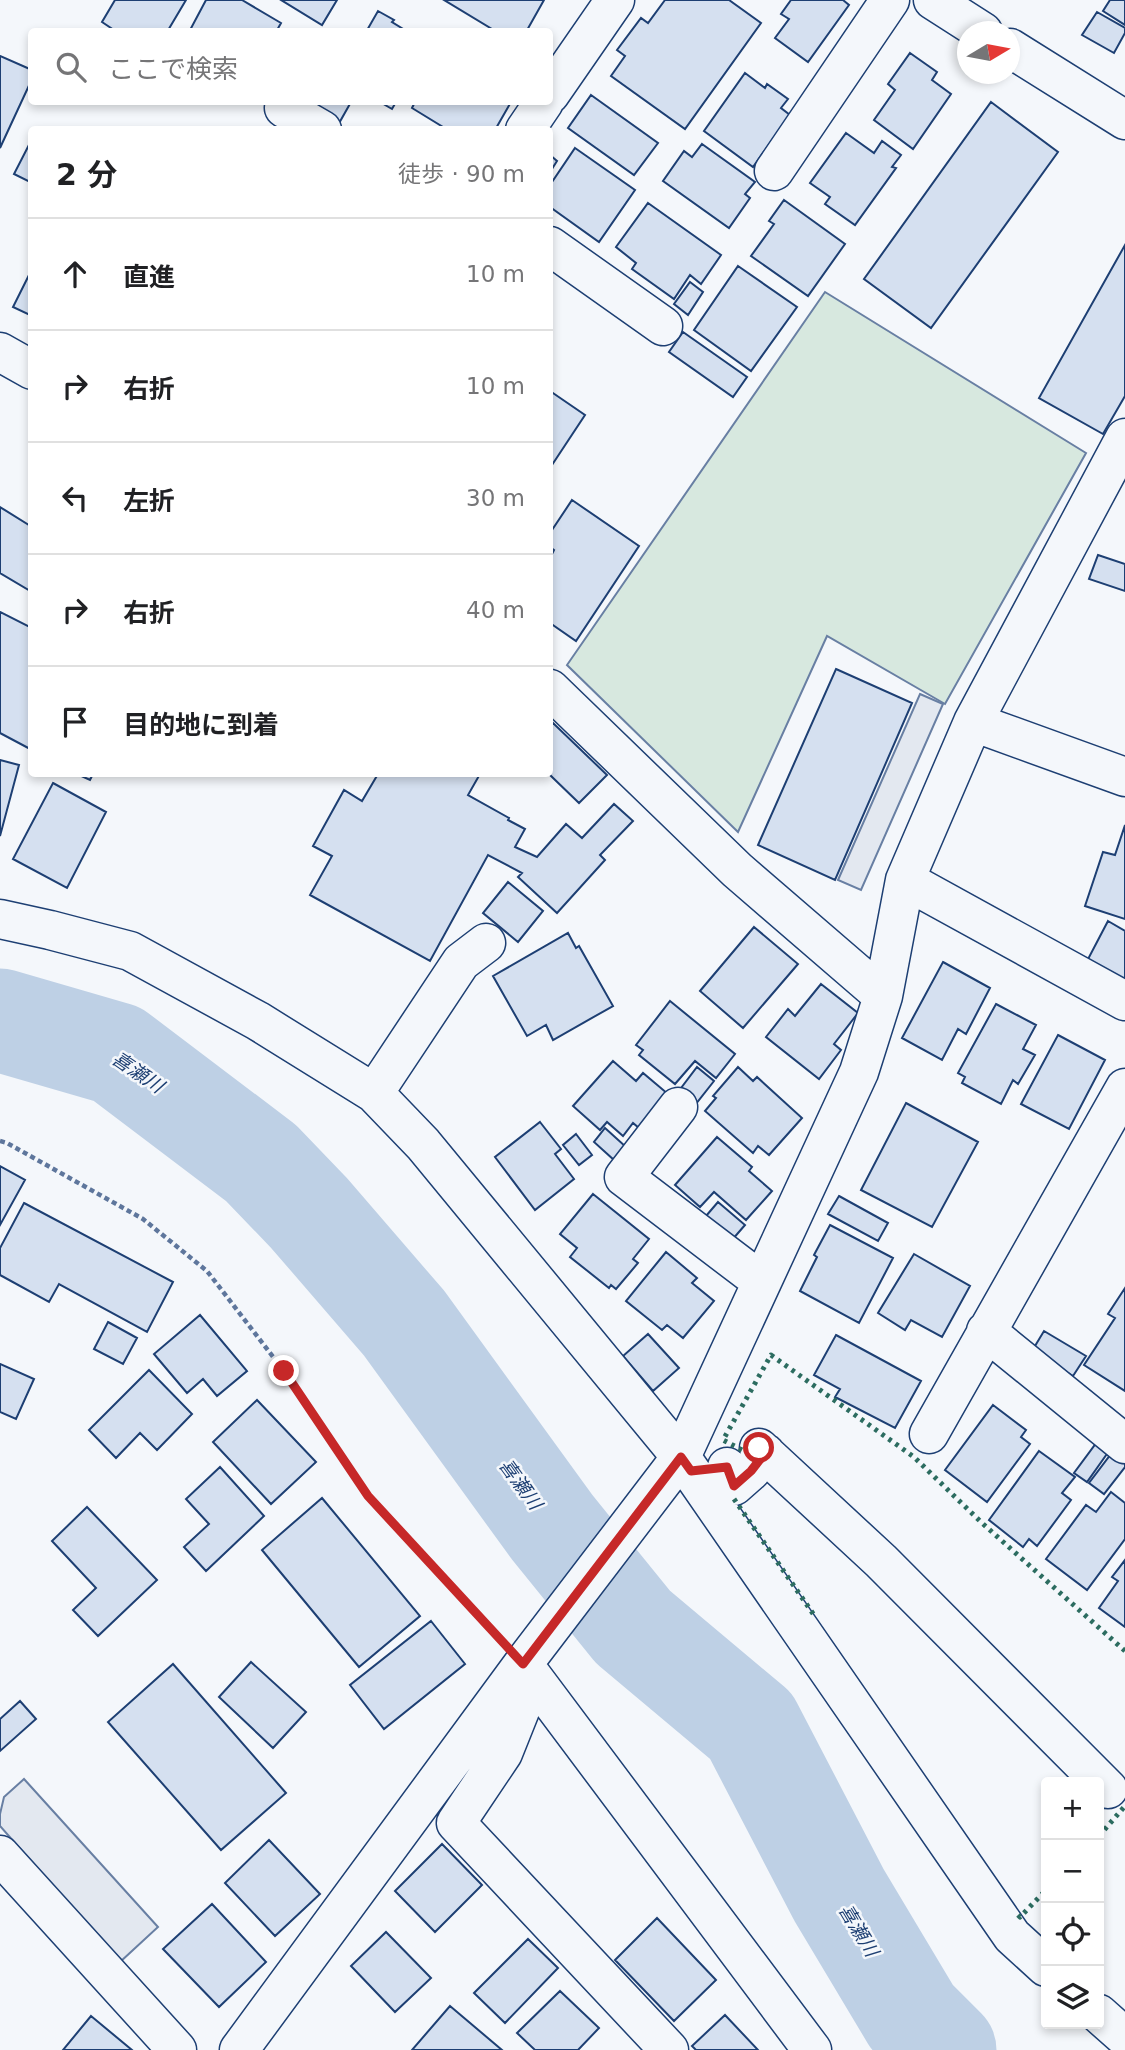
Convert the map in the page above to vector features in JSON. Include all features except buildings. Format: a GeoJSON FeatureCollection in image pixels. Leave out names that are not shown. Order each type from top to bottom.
{"type":"FeatureCollection","features":[{"type":"Feature","properties":{"kind":"street"},"geometry":{"type":"LineString","coordinates":[[553,90],[615,0]]}},
{"type":"Feature","properties":{"kind":"street"},"geometry":{"type":"LineString","coordinates":[[774,171],[890,0]]}},
{"type":"Feature","properties":{"kind":"street"},"geometry":{"type":"LineString","coordinates":[[933,0],[966,21]]}},
{"type":"Feature","properties":{"kind":"street"},"geometry":{"type":"LineString","coordinates":[[1020,54],[1125,121]]}},
{"type":"Feature","properties":{"kind":"street"},"geometry":{"type":"LineString","coordinates":[[527,126],[542,105]]}},
{"type":"Feature","properties":{"kind":"street"},"geometry":{"type":"LineString","coordinates":[[284,108],[314,126]]}},
{"type":"Feature","properties":{"kind":"street"},"geometry":{"type":"LineString","coordinates":[[553,248],[663,326]]}},
{"type":"Feature","properties":{"kind":"street"},"geometry":{"type":"LineString","coordinates":[[0,352],[28,368]]}},
{"type":"Feature","properties":{"kind":"street"},"geometry":{"type":"LineString","coordinates":[[239,2050],[528,1671],[728,1460],[762,1282],[859,1072],[883,996],[905,880],[973,722],[1125,438]]}},
{"type":"Feature","properties":{"kind":"street"},"geometry":{"type":"LineString","coordinates":[[553,692],[737,870],[883,996]]}},
{"type":"Feature","properties":{"kind":"street"},"geometry":{"type":"LineString","coordinates":[[973,722],[1125,777]]}},
{"type":"Feature","properties":{"kind":"street"},"geometry":{"type":"LineString","coordinates":[[905,880],[1125,1002]]}},
{"type":"Feature","properties":{"kind":"street"},"geometry":{"type":"LineString","coordinates":[[0,919],[130,951],[258,1021],[374,1093],[728,1460],[881,1561],[1108,1789]]}},
{"type":"Feature","properties":{"kind":"street"},"geometry":{"type":"LineString","coordinates":[[374,1093],[461,962],[486,943]]}},
{"type":"Feature","properties":{"kind":"street"},"geometry":{"type":"LineString","coordinates":[[929,1434],[1125,1088]]}},
{"type":"Feature","properties":{"kind":"street"},"geometry":{"type":"LineString","coordinates":[[678,1107],[624,1177],[762,1282]]}},
{"type":"Feature","properties":{"kind":"street"},"geometry":{"type":"LineString","coordinates":[[986,1331],[1125,1444]]}},
{"type":"Feature","properties":{"kind":"street"},"geometry":{"type":"LineString","coordinates":[[728,1460],[1012,1937],[1045,1966]]}},
{"type":"Feature","properties":{"kind":"street"},"geometry":{"type":"LineString","coordinates":[[528,1671],[503,1754],[456,1822],[669,2050]]}},
{"type":"Feature","properties":{"kind":"street"},"geometry":{"type":"LineString","coordinates":[[528,1671],[812,2050]]}},
{"type":"Feature","properties":{"kind":"street"},"geometry":{"type":"LineString","coordinates":[[0,1856],[177,2050]]}},
{"type":"Feature","properties":{"kind":"street"},"geometry":{"type":"LineString","coordinates":[[1104,2018],[1125,2037]]}},
{"type":"Feature","properties":{"kind":"path"},"geometry":{"type":"LineString","coordinates":[[0,1141],[143,1219],[207,1271],[284,1371],[368,1496],[528,1671]]}},
{"type":"Feature","properties":{"kind":"shaded area"},"geometry":{"type":"Polygon","coordinates":[[[825,292],[1086,453],[945,704],[827,636],[738,832],[567,665],[825,292]]]}},
{"type":"Feature","properties":{"kind":"shaded area"},"geometry":{"type":"Polygon","coordinates":[[[920,694],[943,704],[861,890],[838,880],[920,694]]]}},
{"type":"Feature","properties":{"kind":"shaded area"},"geometry":{"type":"Polygon","coordinates":[[[24,1779],[158,1927],[120,1962],[0,1826],[4,1797],[24,1779]]]}},
{"type":"Feature","properties":{"kind":"waterway","name":"喜瀬川"},"geometry":{"type":"LineString","coordinates":[[0,1020],[117,1054],[261,1163],[309,1213],[404,1323],[552,1527],[633,1627],[751,1726],[839,1895],[912,2017],[945,2050]]}},
{"type":"Feature","properties":{"kind":"hedge"},"geometry":{"type":"LineString","coordinates":[[742,1450],[723,1440],[771,1355],[914,1457],[982,1523],[1125,1651]]}},
{"type":"Feature","properties":{"kind":"hedge"},"geometry":{"type":"LineString","coordinates":[[734,1499],[816,1618]]}},
{"type":"Feature","properties":{"kind":"hedge"},"geometry":{"type":"LineString","coordinates":[[1104,1830],[1125,1806]]}},
{"type":"Feature","properties":{"kind":"hedge"},"geometry":{"type":"LineString","coordinates":[[1018,1915],[1020,1917],[1041,1895]]}},
{"type":"Feature","properties":{"kind":"route"},"geometry":{"type":"LineString","coordinates":[[284,1371],[368,1496],[523,1664],[681,1457],[691,1471],[727,1467],[734,1486],[751,1471],[765,1453],[759,1448]]}}]}
